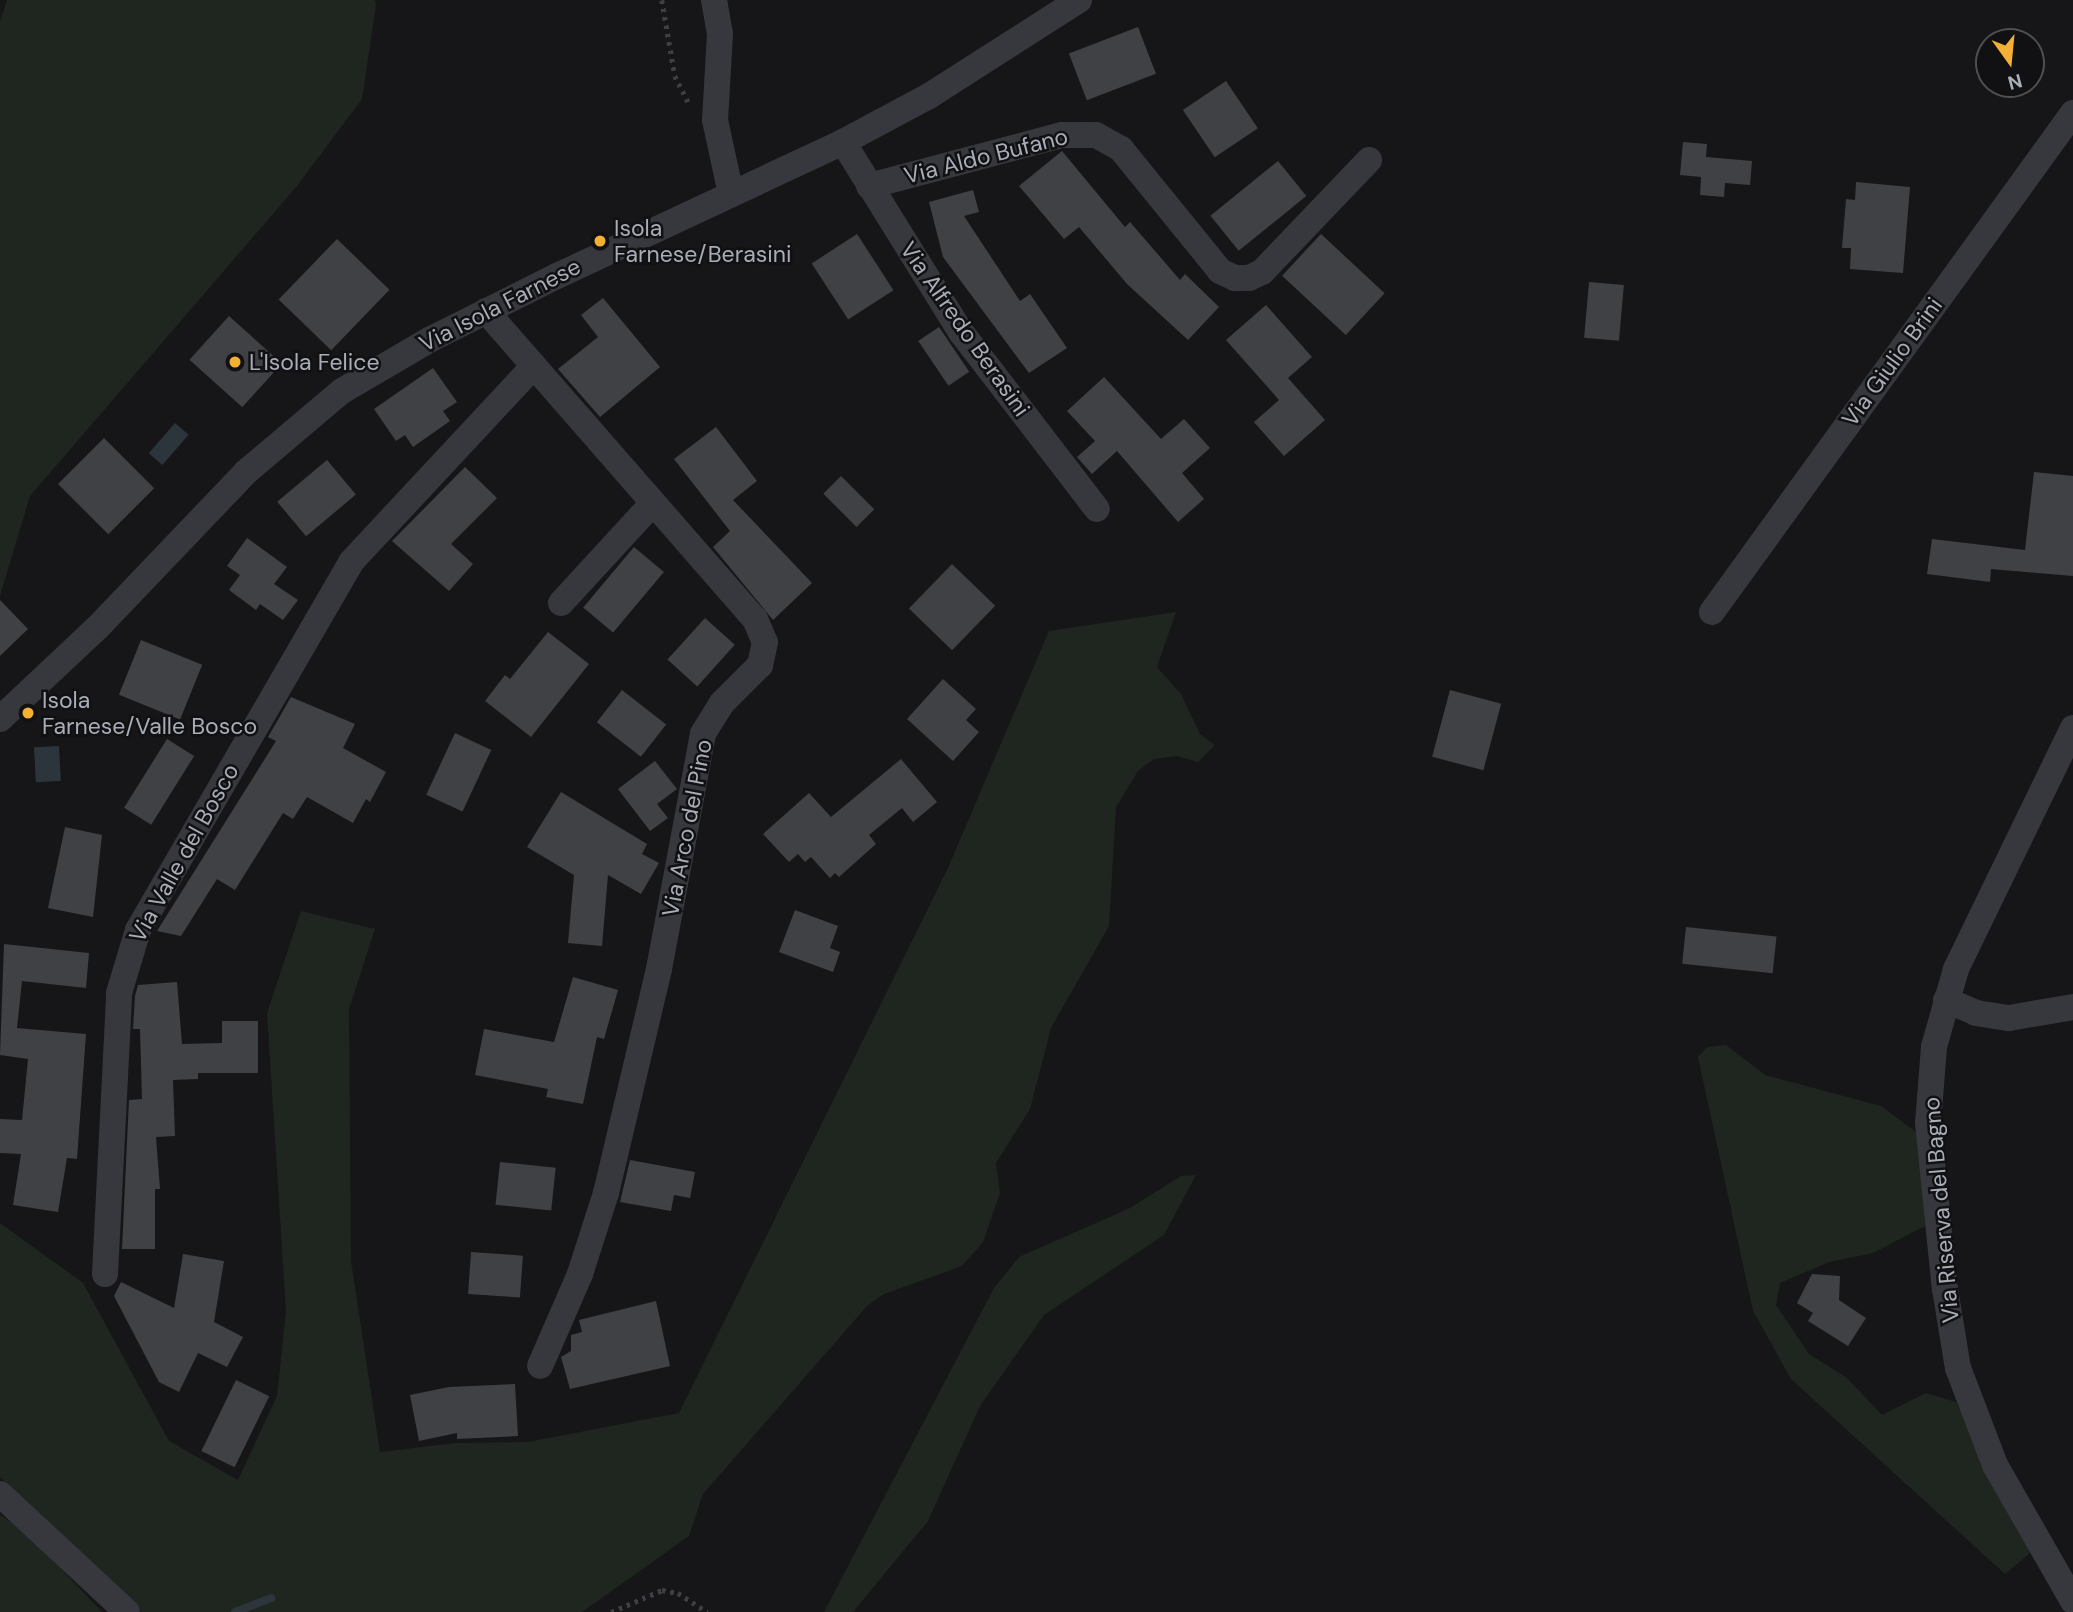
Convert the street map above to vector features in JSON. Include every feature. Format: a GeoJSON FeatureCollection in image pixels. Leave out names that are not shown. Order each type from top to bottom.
{"type":"FeatureCollection","features":[{"type":"Feature","properties":{"kind":"street"},"geometry":{"type":"LineString","coordinates":[[714,0],[720,34],[715,120],[719,156],[731,194]]}},
{"type":"Feature","properties":{"kind":"street","name":"Via Isola Farnese"},"geometry":{"type":"LineString","coordinates":[[0,719],[97,627],[246,472],[310,415],[385,364],[486,311],[843,142],[929,96],[1079,0]]}},
{"type":"Feature","properties":{"kind":"street","name":"Via Giulio Brini"},"geometry":{"type":"LineString","coordinates":[[1712,612],[2073,113]]}},
{"type":"Feature","properties":{"kind":"street","name":"Via Aldo Bufano"},"geometry":{"type":"LineString","coordinates":[[869,186],[1062,135],[1096,135],[1121,149],[1220,271],[1249,278],[1262,272],[1369,160]]}},
{"type":"Feature","properties":{"kind":"street","name":"Via Alfredo Berasini"},"geometry":{"type":"LineString","coordinates":[[843,142],[961,332],[1097,509]]}},
{"type":"Feature","properties":{"kind":"street","name":"Via Arco del Pino"},"geometry":{"type":"LineString","coordinates":[[486,311],[755,619],[765,651],[760,665],[722,703],[703,734],[667,932],[606,1194],[580,1274],[540,1366]]}},
{"type":"Feature","properties":{"kind":"street","name":"Via Valle del Bosco"},"geometry":{"type":"LineString","coordinates":[[105,1274],[119,993],[138,930],[351,562],[534,366]]}},
{"type":"Feature","properties":{"kind":"street"},"geometry":{"type":"LineString","coordinates":[[561,603],[653,503]]}},
{"type":"Feature","properties":{"kind":"street","name":"Via Riserva del Bagno"},"geometry":{"type":"LineString","coordinates":[[2073,728],[1994,884],[1946,1000],[1930,1067],[1928,1123],[1945,1289],[1958,1368],[1995,1465],[2055,1574],[2073,1601]]}},
{"type":"Feature","properties":{"kind":"street"},"geometry":{"type":"LineString","coordinates":[[1946,1000],[1976,1013],[2009,1018],[2073,1007]]}},
{"type":"Feature","properties":{"kind":"street"},"geometry":{"type":"LineString","coordinates":[[0,1494],[127,1612]]}},
{"type":"Feature","properties":{"kind":"path"},"geometry":{"type":"LineString","coordinates":[[662,0],[675,76],[688,103],[715,120]]}},
{"type":"Feature","properties":{"kind":"path"},"geometry":{"type":"LineString","coordinates":[[611,1612],[662,1590],[678,1593],[707,1612]]}},
{"type":"Feature","properties":{"kind":"shaded area"},"geometry":{"type":"Polygon","coordinates":[[[7,0],[375,0],[376,5],[362,99],[297,186],[30,496],[0,596],[0,21],[7,0]]]}},
{"type":"Feature","properties":{"kind":"shaded area"},"geometry":{"type":"Polygon","coordinates":[[[175,423],[189,435],[162,465],[149,453],[175,423]]]}},
{"type":"Feature","properties":{"kind":"shaded area"},"geometry":{"type":"Polygon","coordinates":[[[1176,612],[1157,667],[1181,694],[1200,734],[1215,745],[1198,762],[1177,756],[1154,759],[1138,771],[1116,807],[1109,926],[1051,1028],[1030,1109],[996,1163],[1000,1193],[983,1242],[962,1266],[884,1294],[867,1306],[703,1494],[689,1536],[582,1612],[142,1612],[0,1477],[0,1223],[83,1283],[169,1441],[238,1480],[277,1396],[286,1311],[267,1013],[301,911],[375,929],[349,1009],[351,1261],[380,1452],[456,1443],[528,1442],[679,1413],[948,868],[1049,631],[1176,612]]]}},
{"type":"Feature","properties":{"kind":"shaded area"},"geometry":{"type":"Polygon","coordinates":[[[59,746],[61,781],[36,782],[34,747],[59,746]]]}},
{"type":"Feature","properties":{"kind":"shaded area"},"geometry":{"type":"Polygon","coordinates":[[[1726,1045],[1765,1075],[1881,1106],[1920,1135],[1925,1226],[1873,1253],[1829,1262],[1780,1283],[1776,1305],[1809,1354],[1847,1378],[1882,1415],[1926,1393],[1956,1402],[2028,1540],[2029,1554],[2005,1574],[1791,1379],[1753,1311],[1698,1057],[1707,1047],[1726,1045]]]}},
{"type":"Feature","properties":{"kind":"shaded area"},"geometry":{"type":"Polygon","coordinates":[[[1196,1175],[1164,1235],[1044,1315],[980,1406],[928,1521],[853,1612],[824,1612],[994,1288],[1019,1257],[1130,1208],[1181,1176],[1196,1175]]]}},
{"type":"Feature","properties":{"kind":"shaded area"},"geometry":{"type":"Polygon","coordinates":[[[0,1515],[26,1532],[102,1612],[0,1612],[0,1515]]]}},
{"type":"Feature","properties":{"kind":"building"},"geometry":{"type":"Polygon","coordinates":[[[1138,27],[1156,74],[1087,100],[1069,54],[1138,27]]]}},
{"type":"Feature","properties":{"kind":"building"},"geometry":{"type":"Polygon","coordinates":[[[1226,81],[1258,128],[1215,157],[1183,110],[1226,81]]]}},
{"type":"Feature","properties":{"kind":"building"},"geometry":{"type":"Polygon","coordinates":[[[1683,142],[1707,144],[1706,157],[1752,161],[1750,185],[1725,183],[1724,197],[1700,195],[1701,177],[1680,175],[1683,142]]]}},
{"type":"Feature","properties":{"kind":"building"},"geometry":{"type":"Polygon","coordinates":[[[1062,151],[1125,227],[1130,222],[1180,280],[1185,274],[1219,307],[1188,340],[1127,284],[1079,227],[1064,239],[1019,186],[1062,151]]]}},
{"type":"Feature","properties":{"kind":"building"},"geometry":{"type":"Polygon","coordinates":[[[1278,161],[1306,196],[1239,251],[1210,216],[1278,161]]]}},
{"type":"Feature","properties":{"kind":"building"},"geometry":{"type":"Polygon","coordinates":[[[1856,182],[1910,187],[1903,273],[1850,269],[1851,248],[1842,248],[1846,199],[1855,200],[1856,182]]]}},
{"type":"Feature","properties":{"kind":"building"},"geometry":{"type":"Polygon","coordinates":[[[973,190],[979,212],[964,216],[1020,301],[1030,294],[1067,348],[1029,373],[943,257],[929,202],[973,190]]]}},
{"type":"Feature","properties":{"kind":"building"},"geometry":{"type":"Polygon","coordinates":[[[857,234],[893,290],[848,320],[812,263],[857,234]]]}},
{"type":"Feature","properties":{"kind":"building"},"geometry":{"type":"Polygon","coordinates":[[[1321,234],[1385,293],[1346,335],[1282,276],[1321,234]]]}},
{"type":"Feature","properties":{"kind":"building"},"geometry":{"type":"Polygon","coordinates":[[[337,239],[390,290],[331,350],[279,299],[337,239]]]}},
{"type":"Feature","properties":{"kind":"building"},"geometry":{"type":"Polygon","coordinates":[[[1589,282],[1624,285],[1619,341],[1584,338],[1589,282]]]}},
{"type":"Feature","properties":{"kind":"building"},"geometry":{"type":"Polygon","coordinates":[[[603,298],[660,367],[600,417],[558,369],[598,337],[581,315],[603,298]]]}},
{"type":"Feature","properties":{"kind":"building"},"geometry":{"type":"Polygon","coordinates":[[[1266,305],[1312,357],[1288,378],[1325,420],[1284,456],[1254,422],[1279,400],[1226,340],[1266,305]]]}},
{"type":"Feature","properties":{"kind":"building","name":"L'Isola Felice"},"geometry":{"type":"Polygon","coordinates":[[[229,316],[282,364],[242,407],[190,360],[229,316]]]}},
{"type":"Feature","properties":{"kind":"building"},"geometry":{"type":"Polygon","coordinates":[[[939,327],[969,372],[948,386],[918,341],[939,327]]]}},
{"type":"Feature","properties":{"kind":"building"},"geometry":{"type":"Polygon","coordinates":[[[433,368],[457,402],[443,411],[450,421],[413,447],[405,435],[396,441],[374,409],[433,368]]]}},
{"type":"Feature","properties":{"kind":"building"},"geometry":{"type":"Polygon","coordinates":[[[1104,377],[1161,439],[1184,419],[1210,448],[1182,473],[1204,499],[1178,522],[1117,451],[1092,474],[1077,457],[1095,441],[1067,411],[1104,377]]]}},
{"type":"Feature","properties":{"kind":"building"},"geometry":{"type":"Polygon","coordinates":[[[716,427],[757,481],[733,500],[812,583],[773,620],[713,547],[730,531],[674,459],[716,427]]]}},
{"type":"Feature","properties":{"kind":"building"},"geometry":{"type":"Polygon","coordinates":[[[104,438],[154,488],[108,534],[58,484],[104,438]]]}},
{"type":"Feature","properties":{"kind":"building"},"geometry":{"type":"Polygon","coordinates":[[[327,460],[356,494],[306,536],[277,502],[327,460]]]}},
{"type":"Feature","properties":{"kind":"building"},"geometry":{"type":"Polygon","coordinates":[[[465,467],[497,498],[451,544],[473,564],[449,591],[392,541],[465,467]]]}},
{"type":"Feature","properties":{"kind":"building"},"geometry":{"type":"Polygon","coordinates":[[[2034,472],[2073,476],[2073,576],[1991,569],[1990,582],[1927,574],[1932,539],[2025,550],[2034,472]]]}},
{"type":"Feature","properties":{"kind":"building"},"geometry":{"type":"Polygon","coordinates":[[[841,476],[874,509],[857,527],[823,494],[841,476]]]}},
{"type":"Feature","properties":{"kind":"building"},"geometry":{"type":"Polygon","coordinates":[[[247,538],[287,567],[274,584],[298,600],[283,620],[260,604],[256,610],[229,590],[240,575],[227,566],[247,538]]]}},
{"type":"Feature","properties":{"kind":"building"},"geometry":{"type":"Polygon","coordinates":[[[634,547],[664,572],[613,633],[583,608],[634,547]]]}},
{"type":"Feature","properties":{"kind":"building"},"geometry":{"type":"Polygon","coordinates":[[[952,564],[995,606],[952,650],[909,609],[952,564]]]}},
{"type":"Feature","properties":{"kind":"building"},"geometry":{"type":"Polygon","coordinates":[[[0,600],[28,629],[0,656],[0,600]]]}},
{"type":"Feature","properties":{"kind":"building"},"geometry":{"type":"Polygon","coordinates":[[[705,618],[735,645],[697,686],[668,660],[705,618]]]}},
{"type":"Feature","properties":{"kind":"building"},"geometry":{"type":"Polygon","coordinates":[[[548,632],[589,664],[531,737],[485,701],[505,675],[510,679],[548,632]]]}},
{"type":"Feature","properties":{"kind":"building"},"geometry":{"type":"Polygon","coordinates":[[[141,640],[202,665],[180,719],[119,695],[141,640]]]}},
{"type":"Feature","properties":{"kind":"building"},"geometry":{"type":"Polygon","coordinates":[[[943,679],[976,709],[966,720],[979,732],[953,761],[907,719],[943,679]]]}},
{"type":"Feature","properties":{"kind":"building"},"geometry":{"type":"Polygon","coordinates":[[[622,690],[666,724],[641,757],[597,722],[622,690]]]}},
{"type":"Feature","properties":{"kind":"building"},"geometry":{"type":"Polygon","coordinates":[[[1450,690],[1501,704],[1483,770],[1432,757],[1450,690]]]}},
{"type":"Feature","properties":{"kind":"building"},"geometry":{"type":"Polygon","coordinates":[[[291,697],[355,724],[343,748],[386,772],[370,802],[366,799],[353,823],[307,797],[293,819],[283,813],[235,890],[217,879],[181,936],[157,931],[276,741],[268,737],[291,697]]]}},
{"type":"Feature","properties":{"kind":"building"},"geometry":{"type":"Polygon","coordinates":[[[455,733],[491,750],[463,812],[426,795],[455,733]]]}},
{"type":"Feature","properties":{"kind":"building"},"geometry":{"type":"Polygon","coordinates":[[[167,739],[194,756],[151,825],[124,808],[167,739]]]}},
{"type":"Feature","properties":{"kind":"building"},"geometry":{"type":"Polygon","coordinates":[[[901,759],[937,802],[913,822],[902,808],[869,835],[876,844],[839,877],[835,873],[830,878],[811,857],[805,862],[798,854],[789,862],[763,834],[809,793],[831,817],[901,759]]]}},
{"type":"Feature","properties":{"kind":"building"},"geometry":{"type":"Polygon","coordinates":[[[655,761],[677,789],[657,804],[668,818],[650,831],[618,789],[655,761]]]}},
{"type":"Feature","properties":{"kind":"building"},"geometry":{"type":"Polygon","coordinates":[[[561,792],[647,844],[642,854],[659,863],[641,894],[608,875],[602,946],[568,943],[574,875],[527,847],[561,792]]]}},
{"type":"Feature","properties":{"kind":"building"},"geometry":{"type":"Polygon","coordinates":[[[65,827],[102,835],[93,917],[48,908],[65,827]]]}},
{"type":"Feature","properties":{"kind":"building"},"geometry":{"type":"Polygon","coordinates":[[[795,910],[838,926],[830,948],[840,952],[833,972],[779,952],[795,910]]]}},
{"type":"Feature","properties":{"kind":"building"},"geometry":{"type":"Polygon","coordinates":[[[1686,927],[1777,937],[1773,973],[1682,964],[1686,927]]]}},
{"type":"Feature","properties":{"kind":"building"},"geometry":{"type":"Polygon","coordinates":[[[4,944],[89,953],[86,988],[22,981],[17,1028],[86,1034],[77,1159],[67,1158],[58,1212],[13,1205],[21,1154],[0,1153],[0,1119],[22,1120],[28,1059],[0,1055],[4,944]]]}},
{"type":"Feature","properties":{"kind":"building"},"geometry":{"type":"Polygon","coordinates":[[[573,977],[618,990],[604,1039],[597,1037],[583,1104],[546,1097],[548,1089],[475,1075],[484,1029],[554,1042],[573,977]]]}},
{"type":"Feature","properties":{"kind":"building"},"geometry":{"type":"Polygon","coordinates":[[[177,982],[182,1044],[222,1043],[222,1021],[258,1021],[258,1073],[198,1073],[198,1079],[173,1080],[175,1136],[156,1137],[160,1189],[155,1189],[155,1249],[122,1249],[129,1100],[142,1099],[140,1029],[133,1029],[135,996],[138,985],[177,982]]]}},
{"type":"Feature","properties":{"kind":"building"},"geometry":{"type":"Polygon","coordinates":[[[630,1160],[695,1172],[690,1198],[674,1195],[671,1211],[620,1202],[630,1160]]]}},
{"type":"Feature","properties":{"kind":"building"},"geometry":{"type":"Polygon","coordinates":[[[500,1162],[556,1168],[551,1211],[496,1205],[500,1162]]]}},
{"type":"Feature","properties":{"kind":"building"},"geometry":{"type":"Polygon","coordinates":[[[471,1252],[523,1256],[520,1298],[468,1294],[471,1252]]]}},
{"type":"Feature","properties":{"kind":"building"},"geometry":{"type":"Polygon","coordinates":[[[183,1254],[224,1261],[214,1322],[243,1337],[227,1367],[198,1353],[179,1392],[159,1382],[114,1296],[121,1282],[174,1308],[183,1254]]]}},
{"type":"Feature","properties":{"kind":"building"},"geometry":{"type":"Polygon","coordinates":[[[1812,1274],[1840,1276],[1839,1300],[1866,1318],[1848,1346],[1808,1321],[1813,1313],[1797,1303],[1812,1274]]]}},
{"type":"Feature","properties":{"kind":"building"},"geometry":{"type":"Polygon","coordinates":[[[656,1301],[670,1366],[570,1389],[561,1357],[571,1351],[571,1335],[582,1332],[579,1320],[656,1301]]]}},
{"type":"Feature","properties":{"kind":"building"},"geometry":{"type":"Polygon","coordinates":[[[236,1380],[269,1396],[235,1467],[201,1451],[236,1380]]]}},
{"type":"Feature","properties":{"kind":"building"},"geometry":{"type":"Polygon","coordinates":[[[515,1384],[518,1436],[457,1439],[457,1433],[419,1441],[410,1395],[449,1387],[515,1384]]]}},
{"type":"Feature","properties":{"kind":"waterway"},"geometry":{"type":"LineString","coordinates":[[235,1612],[271,1598]]}},
{"type":"Feature","properties":{"kind":"place","name":"Isola Farnese/Berasini"},"geometry":{"type":"Point","coordinates":[600,241]}},
{"type":"Feature","properties":{"kind":"place","name":"L'Isola Felice"},"geometry":{"type":"Point","coordinates":[235,362]}},
{"type":"Feature","properties":{"kind":"place","name":"Isola Farnese/Valle Bosco"},"geometry":{"type":"Point","coordinates":[28,713]}}]}
